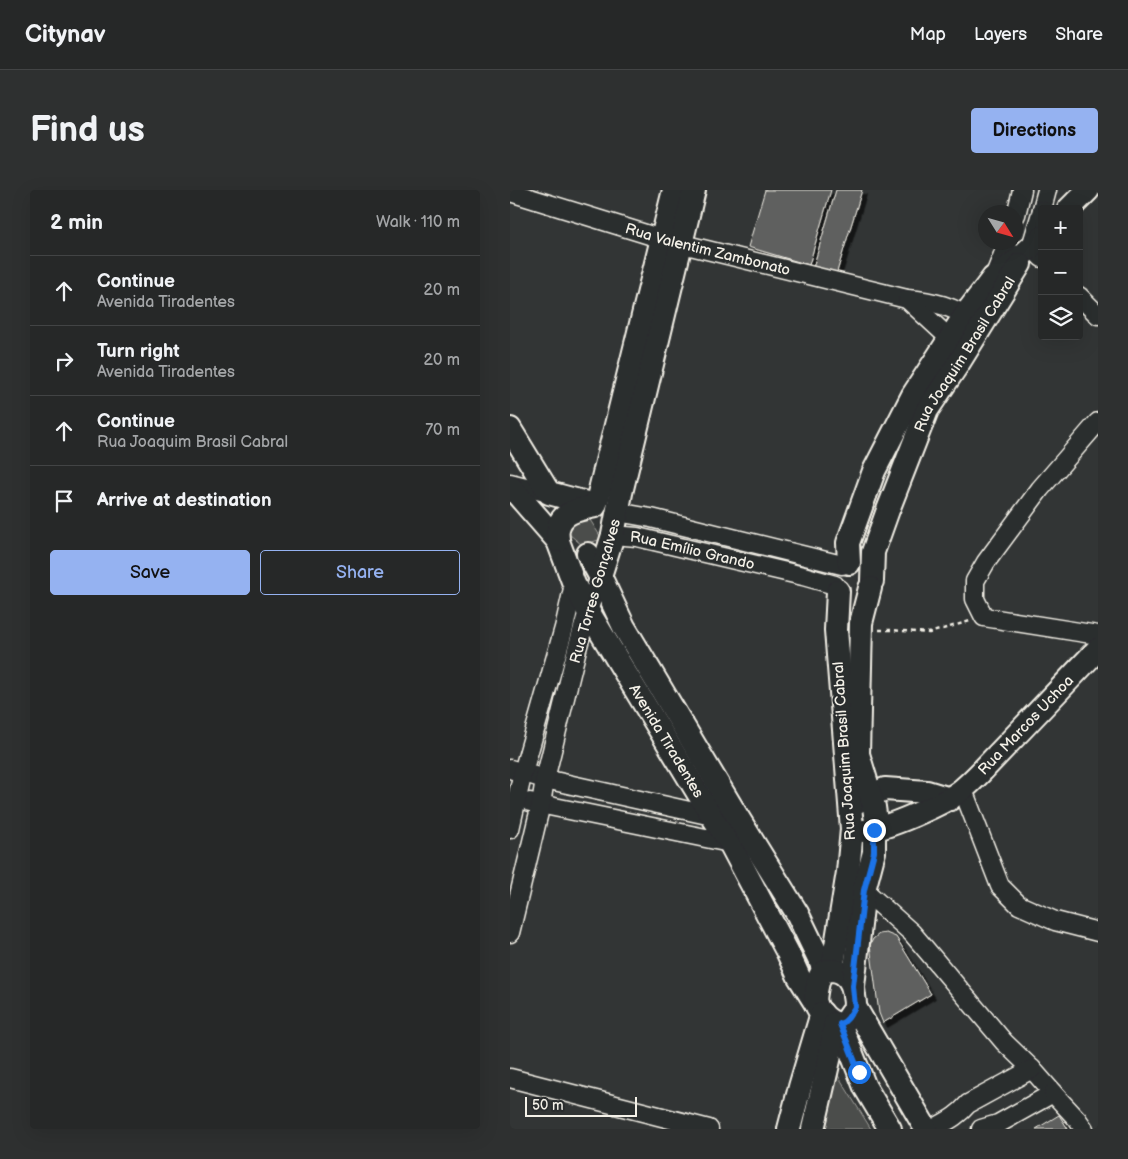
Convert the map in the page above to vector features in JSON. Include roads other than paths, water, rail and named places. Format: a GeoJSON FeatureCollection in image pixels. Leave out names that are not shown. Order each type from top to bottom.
{"type":"FeatureCollection","features":[{"type":"Feature","properties":{"kind":"main road","name":"Rua Torres Gonçalves"},"geometry":{"type":"LineString","coordinates":[[600,576],[613,535],[672,241],[674,190]]}},
{"type":"Feature","properties":{"kind":"main road","name":"Rua Torres Gonçalves"},"geometry":{"type":"LineString","coordinates":[[558,541],[558,527],[568,514],[577,509],[595,506],[672,241],[694,190]]}},
{"type":"Feature","properties":{"kind":"main road"},"geometry":{"type":"LineString","coordinates":[[1073,205],[1088,190]]}},
{"type":"Feature","properties":{"kind":"main road","name":"Rua Joaquim Brasil Cabral"},"geometry":{"type":"LineString","coordinates":[[828,970],[848,872],[863,830],[876,814],[858,754],[861,623],[871,584],[873,552],[927,410],[958,364],[974,320],[993,278],[1038,247]]}},
{"type":"Feature","properties":{"kind":"main road","name":"Rua Joaquim Brasil Cabral"},"geometry":{"type":"LineString","coordinates":[[854,996],[864,890],[874,852],[850,806],[836,630],[841,576],[848,543],[874,472],[912,395],[949,340],[974,320],[1038,247]]}},
{"type":"Feature","properties":{"kind":"main road"},"geometry":{"type":"LineString","coordinates":[[510,429],[549,494]]}},
{"type":"Feature","properties":{"kind":"main road","name":"Avenida Tiradentes"},"geometry":{"type":"LineString","coordinates":[[510,484],[558,541],[574,584],[588,611],[712,816],[741,841],[797,913],[828,970],[836,970],[845,975],[854,996],[926,1129]]}},
{"type":"Feature","properties":{"kind":"main road","name":"Rua Emílio Grando"},"geometry":{"type":"LineString","coordinates":[[549,494],[617,512]]}},
{"type":"Feature","properties":{"kind":"main road","name":"Rua Emílio Grando"},"geometry":{"type":"LineString","coordinates":[[588,554],[596,550],[613,535]]}},
{"type":"Feature","properties":{"kind":"main road"},"geometry":{"type":"LineString","coordinates":[[558,541],[567,548],[588,554]]}},
{"type":"Feature","properties":{"kind":"main road","name":"Avenida Tiradentes"},"geometry":{"type":"LineString","coordinates":[[588,554],[624,627],[735,813],[741,841],[799,977],[828,1016],[865,1087],[890,1129]]}},
{"type":"Feature","properties":{"kind":"main road"},"geometry":{"type":"LineString","coordinates":[[860,564],[865,567],[869,571],[871,584],[868,593],[858,599],[846,598],[841,576],[860,564]]}},
{"type":"Feature","properties":{"kind":"main road","name":"Rua Marcos Uchoa"},"geometry":{"type":"LineString","coordinates":[[863,830],[906,818],[956,794],[980,773],[1098,649]]}},
{"type":"Feature","properties":{"kind":"main road"},"geometry":{"type":"LineString","coordinates":[[663,734],[683,725]]}},
{"type":"Feature","properties":{"kind":"main road"},"geometry":{"type":"LineString","coordinates":[[850,806],[885,789],[956,794]]}},
{"type":"Feature","properties":{"kind":"main road"},"geometry":{"type":"LineString","coordinates":[[790,1129],[810,1090],[828,1016],[817,988],[821,975],[828,970]]}},
{"type":"Feature","properties":{"kind":"main road"},"geometry":{"type":"LineString","coordinates":[[828,1016],[844,1022],[848,1018],[854,996]]}},
{"type":"Feature","properties":{"kind":"main road"},"geometry":{"type":"LineString","coordinates":[[810,1090],[813,1129]]}},
{"type":"Feature","properties":{"kind":"street"},"geometry":{"type":"LineString","coordinates":[[1018,205],[1022,190]]}},
{"type":"Feature","properties":{"kind":"street","name":"Rua Joaquim Brasil Cabral"},"geometry":{"type":"LineString","coordinates":[[1043,205],[1047,190]]}},
{"type":"Feature","properties":{"kind":"street","name":"Rua Valentim Zambonato"},"geometry":{"type":"LineString","coordinates":[[510,192],[672,241],[907,299],[938,303],[974,320]]}},
{"type":"Feature","properties":{"kind":"street","name":"Rua Joaquim Brasil Cabral"},"geometry":{"type":"LineString","coordinates":[[993,278],[1006,250]]}},
{"type":"Feature","properties":{"kind":"street","name":"Rua Valentim Zambonato"},"geometry":{"type":"LineString","coordinates":[[907,299],[949,340]]}},
{"type":"Feature","properties":{"kind":"street"},"geometry":{"type":"LineString","coordinates":[[1083,300],[1098,315]]}},
{"type":"Feature","properties":{"kind":"street"},"geometry":{"type":"LineString","coordinates":[[1098,422],[1040,489],[986,562],[976,580],[975,599],[984,617],[1098,635]]}},
{"type":"Feature","properties":{"kind":"street","name":"Rua Emílio Grando"},"geometry":{"type":"LineString","coordinates":[[510,484],[549,494]]}},
{"type":"Feature","properties":{"kind":"street"},"geometry":{"type":"LineString","coordinates":[[510,506],[558,541]]}},
{"type":"Feature","properties":{"kind":"street","name":"Rua Emílio Grando"},"geometry":{"type":"LineString","coordinates":[[617,512],[650,518],[841,576]]}},
{"type":"Feature","properties":{"kind":"street","name":"Rua Emílio Grando"},"geometry":{"type":"LineString","coordinates":[[613,535],[637,537],[803,576],[841,576]]}},
{"type":"Feature","properties":{"kind":"street","name":"Rua Torres Gonçalves"},"geometry":{"type":"LineString","coordinates":[[510,934],[575,658],[600,576]]}},
{"type":"Feature","properties":{"kind":"street","name":"Rua Torres Gonçalves"},"geometry":{"type":"LineString","coordinates":[[510,829],[516,771],[561,638],[574,584]]}},
{"type":"Feature","properties":{"kind":"street"},"geometry":{"type":"LineString","coordinates":[[516,771],[712,816],[735,813]]}},
{"type":"Feature","properties":{"kind":"street"},"geometry":{"type":"LineString","coordinates":[[956,794],[1000,886],[1019,905],[1055,921],[1098,932]]}},
{"type":"Feature","properties":{"kind":"street"},"geometry":{"type":"LineString","coordinates":[[514,798],[741,841]]}},
{"type":"Feature","properties":{"kind":"street"},"geometry":{"type":"LineString","coordinates":[[864,890],[912,933],[1004,1042],[1032,1069],[1084,1129]]}},
{"type":"Feature","properties":{"kind":"street"},"geometry":{"type":"LineString","coordinates":[[933,1129],[953,1118],[968,1104],[1032,1069]]}},
{"type":"Feature","properties":{"kind":"street"},"geometry":{"type":"LineString","coordinates":[[510,1078],[709,1129]]}},
{"type":"Feature","properties":{"kind":"street"},"geometry":{"type":"LineString","coordinates":[[981,1129],[998,1124],[1053,1093]]}},
{"type":"Feature","properties":{"kind":"street"},"geometry":{"type":"LineString","coordinates":[[961,1112],[971,1129]]}}]}
